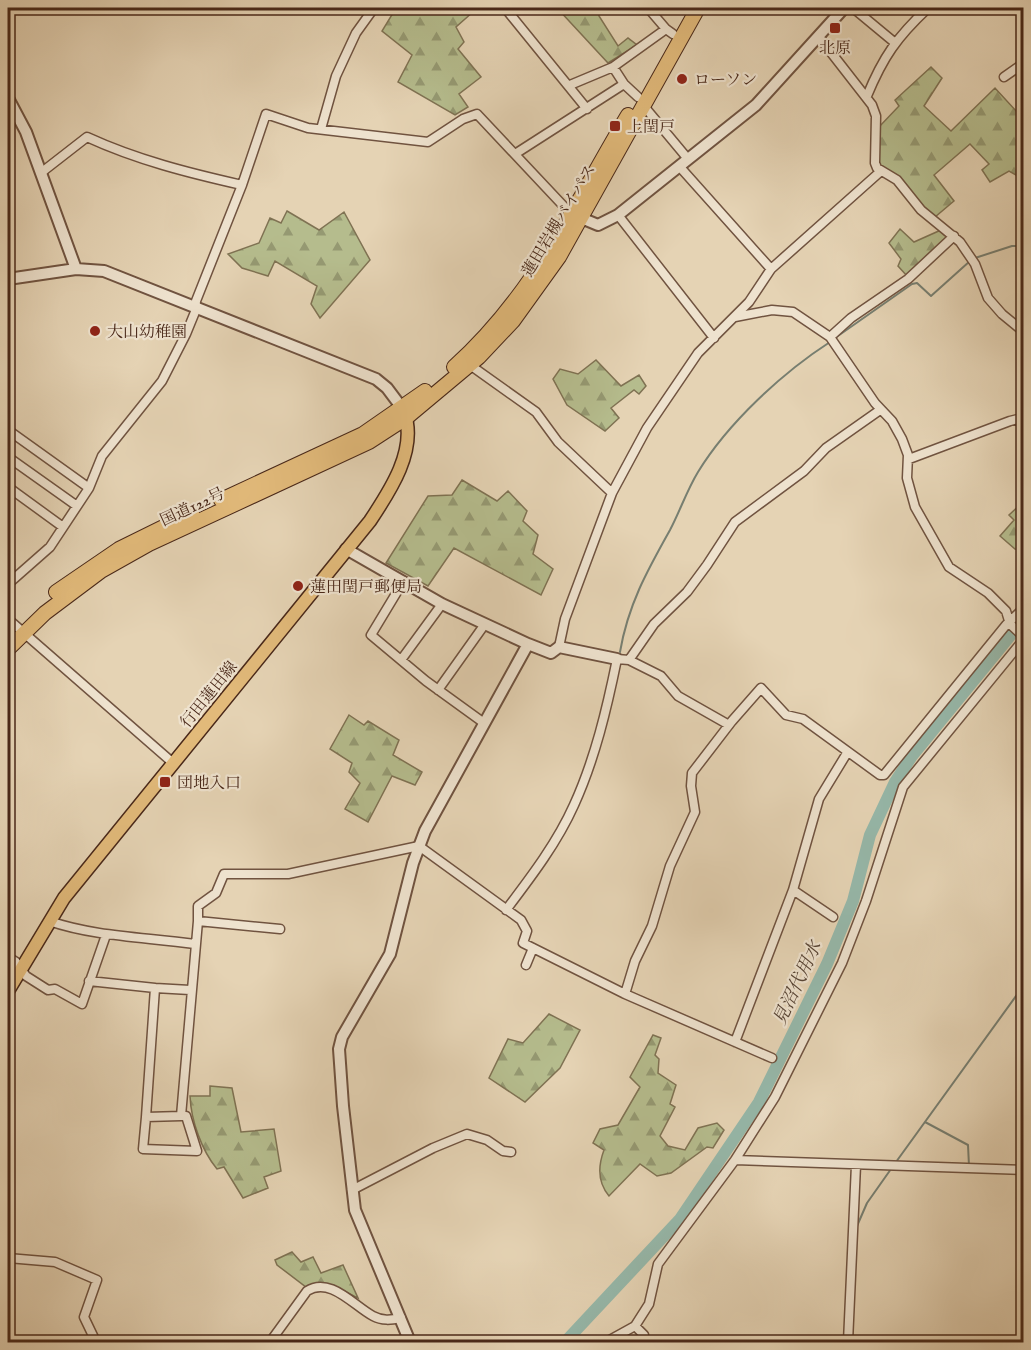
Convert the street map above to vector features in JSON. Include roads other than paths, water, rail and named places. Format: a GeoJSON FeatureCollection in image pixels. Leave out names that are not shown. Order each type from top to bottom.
{"type":"FeatureCollection","features":[{"type":"Feature","properties":{"kind":"highway","name":"蓮田岩槻バイパス"},"geometry":{"type":"LineString","coordinates":[[641,101],[670,32],[688,8]]}},
{"type":"Feature","properties":{"kind":"highway","name":"蓮田岩槻バイパス"},"geometry":{"type":"LineString","coordinates":[[404,413],[470,365],[513,321],[534,294],[641,101],[698,8]]}},
{"type":"Feature","properties":{"kind":"highway","name":"蓮田岩槻バイパス"},"geometry":{"type":"LineString","coordinates":[[404,413],[487,334],[536,275],[576,216]]}},
{"type":"Feature","properties":{"kind":"highway","name":"国道122号"},"geometry":{"type":"LineString","coordinates":[[8,649],[13,629],[76,577],[119,549],[404,413]]}},
{"type":"Feature","properties":{"kind":"main road","name":"行田蓮田線"},"geometry":{"type":"LineString","coordinates":[[8,991],[64,898],[381,504],[404,457],[408,442],[404,413]]}},
{"type":"Feature","properties":{"kind":"street"},"geometry":{"type":"LineString","coordinates":[[321,129],[336,76],[356,33],[374,8]]}},
{"type":"Feature","properties":{"kind":"street"},"geometry":{"type":"LineString","coordinates":[[506,8],[587,109]]}},
{"type":"Feature","properties":{"kind":"street"},"geometry":{"type":"LineString","coordinates":[[570,85],[613,67],[670,32],[648,8]]}},
{"type":"Feature","properties":{"kind":"street"},"geometry":{"type":"LineString","coordinates":[[8,584],[50,548],[89,488],[102,456],[162,381],[186,334],[266,114],[291,124],[428,142],[463,119],[477,114],[576,216],[598,225],[618,215],[756,105],[844,8]]}},
{"type":"Feature","properties":{"kind":"street"},"geometry":{"type":"LineString","coordinates":[[854,8],[894,42]]}},
{"type":"Feature","properties":{"kind":"street"},"geometry":{"type":"LineString","coordinates":[[867,96],[880,64],[894,42],[928,8]]}},
{"type":"Feature","properties":{"kind":"street"},"geometry":{"type":"LineString","coordinates":[[819,37],[867,96],[876,116],[875,163],[881,171],[897,180],[921,210],[954,236],[975,264],[993,305],[1023,332]]}},
{"type":"Feature","properties":{"kind":"street"},"geometry":{"type":"LineString","coordinates":[[1004,77],[1023,63]]}},
{"type":"Feature","properties":{"kind":"street"},"geometry":{"type":"LineString","coordinates":[[613,67],[624,84],[641,101],[684,162],[771,269]]}},
{"type":"Feature","properties":{"kind":"street"},"geometry":{"type":"LineString","coordinates":[[515,154],[624,84]]}},
{"type":"Feature","properties":{"kind":"street"},"geometry":{"type":"LineString","coordinates":[[9,104],[42,172],[75,269]]}},
{"type":"Feature","properties":{"kind":"street"},"geometry":{"type":"LineString","coordinates":[[42,172],[87,137],[118,151],[184,172],[242,184]]}},
{"type":"Feature","properties":{"kind":"street"},"geometry":{"type":"LineString","coordinates":[[346,549],[442,604],[551,653],[559,647],[565,620],[612,493],[647,428],[698,353],[735,317],[771,269],[881,171]]}},
{"type":"Feature","properties":{"kind":"street"},"geometry":{"type":"LineString","coordinates":[[618,215],[714,338]]}},
{"type":"Feature","properties":{"kind":"street"},"geometry":{"type":"LineString","coordinates":[[830,337],[851,318],[909,279],[954,236]]}},
{"type":"Feature","properties":{"kind":"street"},"geometry":{"type":"LineString","coordinates":[[8,279],[75,269],[104,271],[376,379],[387,388],[404,413]]}},
{"type":"Feature","properties":{"kind":"street"},"geometry":{"type":"LineString","coordinates":[[606,1342],[635,1326],[649,1304],[658,1264],[735,1160],[775,1097],[842,963],[866,901],[903,787],[1022,636],[1009,623],[1006,611],[988,593],[949,567],[915,507],[907,478],[909,459],[892,421],[880,410],[830,337],[793,312],[772,310],[735,317]]}},
{"type":"Feature","properties":{"kind":"street"},"geometry":{"type":"LineString","coordinates":[[470,365],[536,412],[558,441],[612,493]]}},
{"type":"Feature","properties":{"kind":"street"},"geometry":{"type":"LineString","coordinates":[[629,660],[654,624],[700,574],[735,522],[804,471],[825,448],[880,410]]}},
{"type":"Feature","properties":{"kind":"street"},"geometry":{"type":"LineString","coordinates":[[909,459],[1010,421],[1018,419],[1023,425]]}},
{"type":"Feature","properties":{"kind":"street"},"geometry":{"type":"LineString","coordinates":[[8,430],[89,488]]}},
{"type":"Feature","properties":{"kind":"street"},"geometry":{"type":"LineString","coordinates":[[8,457],[77,507]]}},
{"type":"Feature","properties":{"kind":"street"},"geometry":{"type":"LineString","coordinates":[[8,487],[63,527]]}},
{"type":"Feature","properties":{"kind":"street"},"geometry":{"type":"LineString","coordinates":[[403,582],[370,635],[438,690],[484,723]]}},
{"type":"Feature","properties":{"kind":"street"},"geometry":{"type":"LineString","coordinates":[[401,660],[442,604]]}},
{"type":"Feature","properties":{"kind":"street"},"geometry":{"type":"LineString","coordinates":[[625,994],[635,961],[652,926],[670,866],[695,812],[691,786],[692,773],[761,688],[786,715],[803,719],[847,753],[884,775],[1023,608]]}},
{"type":"Feature","properties":{"kind":"street"},"geometry":{"type":"LineString","coordinates":[[438,690],[485,624]]}},
{"type":"Feature","properties":{"kind":"street"},"geometry":{"type":"LineString","coordinates":[[13,629],[173,763]]}},
{"type":"Feature","properties":{"kind":"street"},"geometry":{"type":"LineString","coordinates":[[410,1342],[355,1210],[339,1049],[342,1037],[390,954],[419,846],[439,802],[528,644]]}},
{"type":"Feature","properties":{"kind":"street"},"geometry":{"type":"LineString","coordinates":[[559,647],[629,660],[661,676],[678,696],[729,725]]}},
{"type":"Feature","properties":{"kind":"street"},"geometry":{"type":"LineString","coordinates":[[506,910],[543,860],[573,807],[592,756],[617,659]]}},
{"type":"Feature","properties":{"kind":"street"},"geometry":{"type":"LineString","coordinates":[[735,1042],[794,890],[819,799],[847,753]]}},
{"type":"Feature","properties":{"kind":"street"},"geometry":{"type":"LineString","coordinates":[[181,1116],[198,906],[216,893],[224,874],[288,874],[419,846],[521,920],[527,931],[523,943],[625,994],[772,1058]]}},
{"type":"Feature","properties":{"kind":"street"},"geometry":{"type":"LineString","coordinates":[[794,890],[833,917]]}},
{"type":"Feature","properties":{"kind":"street"},"geometry":{"type":"LineString","coordinates":[[49,921],[106,935],[148,937],[195,944]]}},
{"type":"Feature","properties":{"kind":"street"},"geometry":{"type":"LineString","coordinates":[[198,921],[280,929]]}},
{"type":"Feature","properties":{"kind":"street"},"geometry":{"type":"LineString","coordinates":[[8,957],[20,970],[48,990],[55,989],[82,1004],[106,935]]}},
{"type":"Feature","properties":{"kind":"street"},"geometry":{"type":"LineString","coordinates":[[526,965],[533,948]]}},
{"type":"Feature","properties":{"kind":"street"},"geometry":{"type":"LineString","coordinates":[[89,981],[190,990]]}},
{"type":"Feature","properties":{"kind":"street"},"geometry":{"type":"LineString","coordinates":[[146,1117],[186,1116],[197,1151],[143,1149],[154,988]]}},
{"type":"Feature","properties":{"kind":"street"},"geometry":{"type":"LineString","coordinates":[[352,1190],[433,1148],[467,1134],[487,1140],[503,1151],[511,1152]]}},
{"type":"Feature","properties":{"kind":"street"},"geometry":{"type":"LineString","coordinates":[[735,1160],[1023,1170]]}},
{"type":"Feature","properties":{"kind":"street"},"geometry":{"type":"LineString","coordinates":[[848,1342],[856,1165]]}},
{"type":"Feature","properties":{"kind":"street"},"geometry":{"type":"LineString","coordinates":[[8,1258],[55,1262],[97,1280],[84,1317],[96,1342]]}},
{"type":"Feature","properties":{"kind":"street"},"geometry":{"type":"LineString","coordinates":[[270,1342],[307,1291],[314,1286],[320,1286],[349,1298],[371,1316],[381,1320],[401,1318]]}},
{"type":"Feature","properties":{"kind":"street"},"geometry":{"type":"LineString","coordinates":[[635,1326],[644,1335],[643,1342]]}},
{"type":"Feature","properties":{"kind":"waterway"},"geometry":{"type":"LineString","coordinates":[[975,258],[1012,246],[1024,246]]}},
{"type":"Feature","properties":{"kind":"waterway"},"geometry":{"type":"LineString","coordinates":[[835,338],[912,284],[917,283],[931,296],[970,261]]}},
{"type":"Feature","properties":{"kind":"waterway"},"geometry":{"type":"LineString","coordinates":[[620,652],[628,619],[639,589],[694,479],[710,454],[757,400],[793,368],[830,342]]}},
{"type":"Feature","properties":{"kind":"waterway","name":"見沼代用水"},"geometry":{"type":"LineString","coordinates":[[565,1342],[680,1219],[759,1102],[827,964],[853,901],[870,835],[895,782],[912,756],[1024,619]]}},
{"type":"Feature","properties":{"kind":"waterway"},"geometry":{"type":"LineString","coordinates":[[896,1162],[1024,985]]}},
{"type":"Feature","properties":{"kind":"waterway"},"geometry":{"type":"LineString","coordinates":[[925,1122],[968,1145],[969,1166]]}},
{"type":"Feature","properties":{"kind":"waterway"},"geometry":{"type":"LineString","coordinates":[[857,1226],[867,1203],[891,1169]]}},
{"type":"Feature","properties":{"kind":"waterway"},"geometry":{"type":"LineString","coordinates":[[852,1342],[853,1315]]}},
{"type":"Feature","properties":{"kind":"place","name":"北原"},"geometry":{"type":"Point","coordinates":[835,28]}},
{"type":"Feature","properties":{"kind":"place","name":"ローソン"},"geometry":{"type":"Point","coordinates":[682,79]}},
{"type":"Feature","properties":{"kind":"place","name":"上閏戸"},"geometry":{"type":"Point","coordinates":[615,126]}},
{"type":"Feature","properties":{"kind":"place","name":"大山幼稚園"},"geometry":{"type":"Point","coordinates":[95,331]}},
{"type":"Feature","properties":{"kind":"place","name":"蓮田閏戸郵便局"},"geometry":{"type":"Point","coordinates":[298,586]}},
{"type":"Feature","properties":{"kind":"place","name":"団地入口"},"geometry":{"type":"Point","coordinates":[165,782]}}]}
